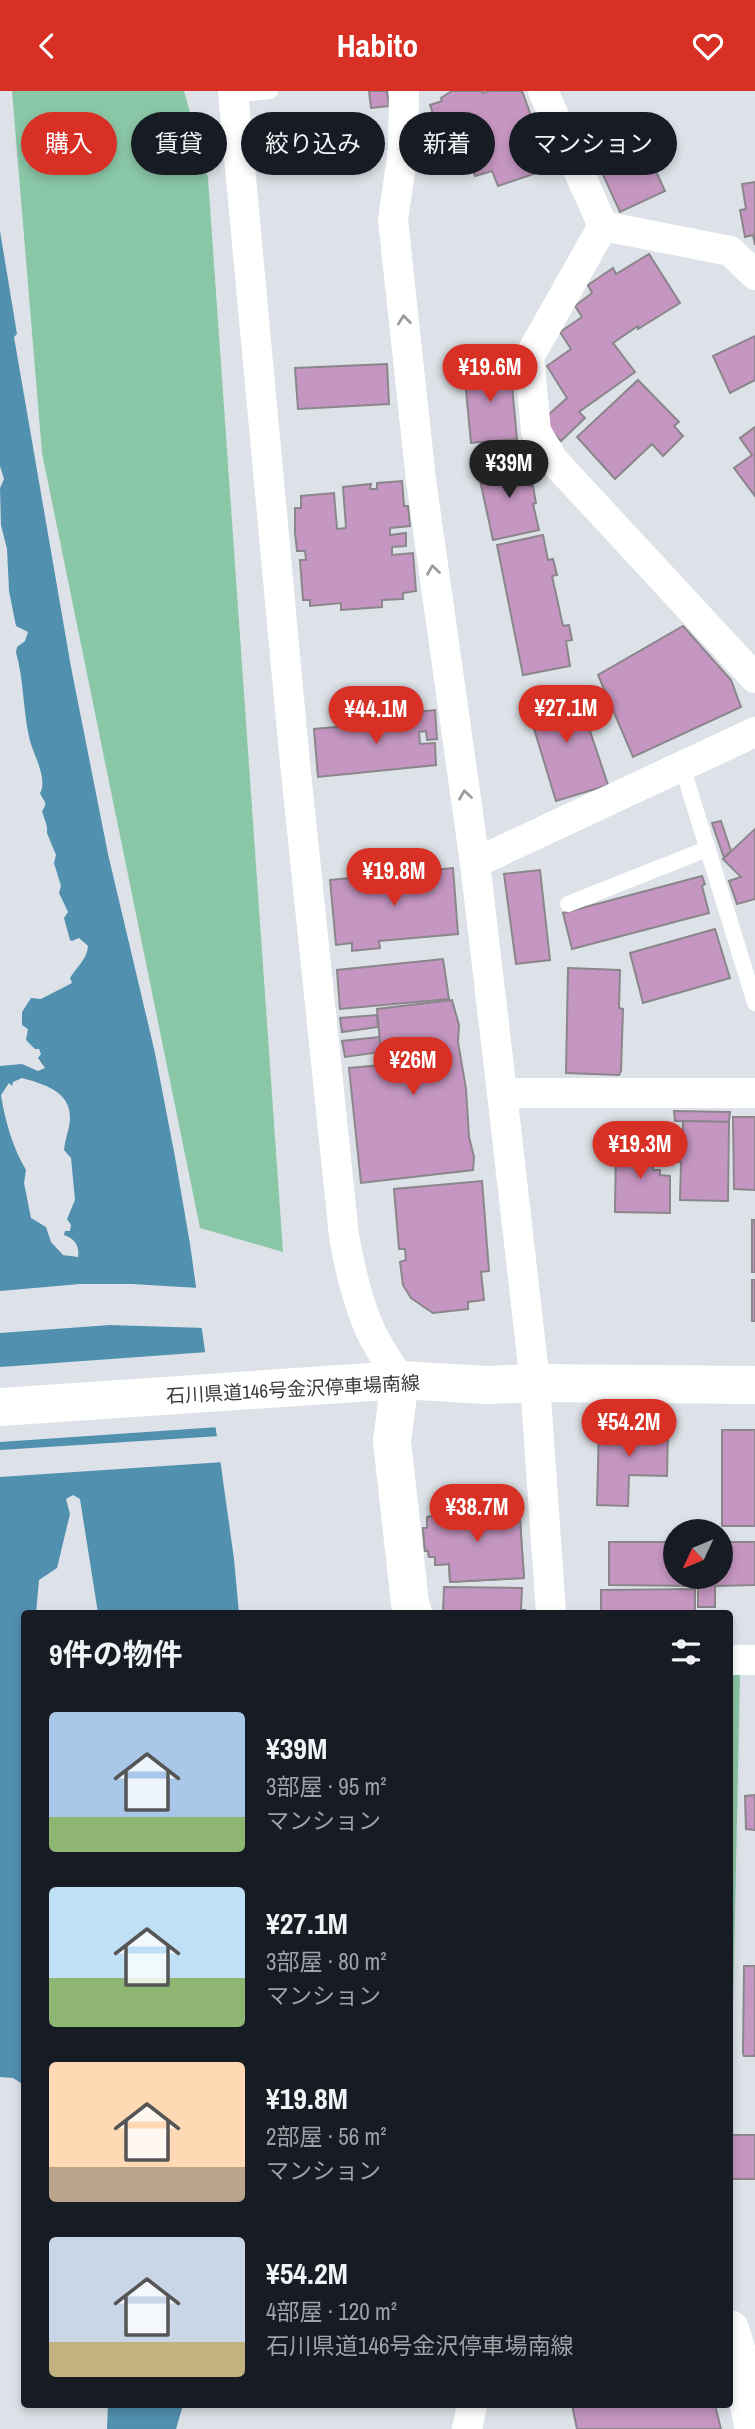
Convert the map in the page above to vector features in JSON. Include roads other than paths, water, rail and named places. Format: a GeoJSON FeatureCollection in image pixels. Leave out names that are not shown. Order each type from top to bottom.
{"type":"FeatureCollection","features":[{"type":"Feature","properties":{"kind":"main road","name":"石川県道146号金沢停車場南線"},"geometry":{"type":"LineString","coordinates":[[0,1407],[400,1380],[488,1385],[755,1384]]}},
{"type":"Feature","properties":{"kind":"main road"},"geometry":{"type":"LineString","coordinates":[[400,1380],[392,1441],[412,1610]]}},
{"type":"Feature","properties":{"kind":"main road"},"geometry":{"type":"LineString","coordinates":[[741,2351],[754,2429]]}},
{"type":"Feature","properties":{"kind":"street"},"geometry":{"type":"LineString","coordinates":[[404,91],[403,150],[393,220],[421,480],[475,863],[502,1093],[534,1383],[551,1610]]}},
{"type":"Feature","properties":{"kind":"street"},"geometry":{"type":"LineString","coordinates":[[543,91],[603,226]]}},
{"type":"Feature","properties":{"kind":"street"},"geometry":{"type":"LineString","coordinates":[[234,93],[293,753],[344,1236],[353,1282],[362,1308],[372,1333],[400,1380]]}},
{"type":"Feature","properties":{"kind":"street"},"geometry":{"type":"LineString","coordinates":[[603,226],[730,251],[755,275]]}},
{"type":"Feature","properties":{"kind":"street"},"geometry":{"type":"LineString","coordinates":[[603,226],[529,357],[536,431],[554,460],[755,678]]}},
{"type":"Feature","properties":{"kind":"street"},"geometry":{"type":"LineString","coordinates":[[475,863],[755,732]]}},
{"type":"Feature","properties":{"kind":"street"},"geometry":{"type":"LineString","coordinates":[[502,1093],[755,1093]]}},
{"type":"Feature","properties":{"kind":"street"},"geometry":{"type":"LineString","coordinates":[[733,1660],[755,1660]]}},
{"type":"Feature","properties":{"kind":"street"},"geometry":{"type":"LineString","coordinates":[[467,2429],[471,2408]]}},
{"type":"Feature","properties":{"kind":"lane"},"geometry":{"type":"LineString","coordinates":[[234,93],[270,91]]}},
{"type":"Feature","properties":{"kind":"lane"},"geometry":{"type":"LineString","coordinates":[[681,766],[755,1003]]}},
{"type":"Feature","properties":{"kind":"lane"},"geometry":{"type":"LineString","coordinates":[[568,904],[707,849]]}},
{"type":"Feature","properties":{"kind":"lane"},"geometry":{"type":"LineString","coordinates":[[473,2408],[478,2429]]}},
{"type":"Feature","properties":{"kind":"water"},"geometry":{"type":"Polygon","coordinates":[[[0,231],[17,334],[14,337],[71,667],[108,854],[155,1053],[175,1157],[190,1244],[239,1610],[98,1610],[80,1499],[73,1495],[66,1499],[70,1514],[57,1568],[39,1580],[36,1610],[21,1610],[21,2083],[13,2078],[0,2077],[0,1066],[22,1064],[38,1071],[45,1068],[38,1058],[41,1054],[39,1049],[35,1049],[26,1040],[28,1029],[22,1025],[22,1012],[31,998],[41,999],[72,983],[70,978],[84,959],[88,946],[79,938],[70,940],[64,918],[68,912],[59,893],[61,886],[54,863],[56,855],[42,811],[45,803],[40,793],[42,781],[30,741],[16,652],[28,632],[16,626],[9,591],[7,549],[1,525],[0,488],[4,479],[0,466],[0,231]],[[22,1078],[13,1082],[12,1086],[9,1083],[1,1095],[10,1134],[26,1170],[24,1183],[31,1218],[46,1227],[51,1242],[63,1255],[78,1257],[76,1243],[64,1235],[65,1231],[70,1231],[71,1225],[67,1219],[75,1200],[71,1158],[64,1150],[70,1121],[69,1108],[60,1095],[46,1086],[22,1078]]]}},
{"type":"Feature","properties":{"kind":"water"},"geometry":{"type":"Polygon","coordinates":[[[108,2408],[182,2408],[176,2429],[107,2429],[108,2408]]]}}]}
